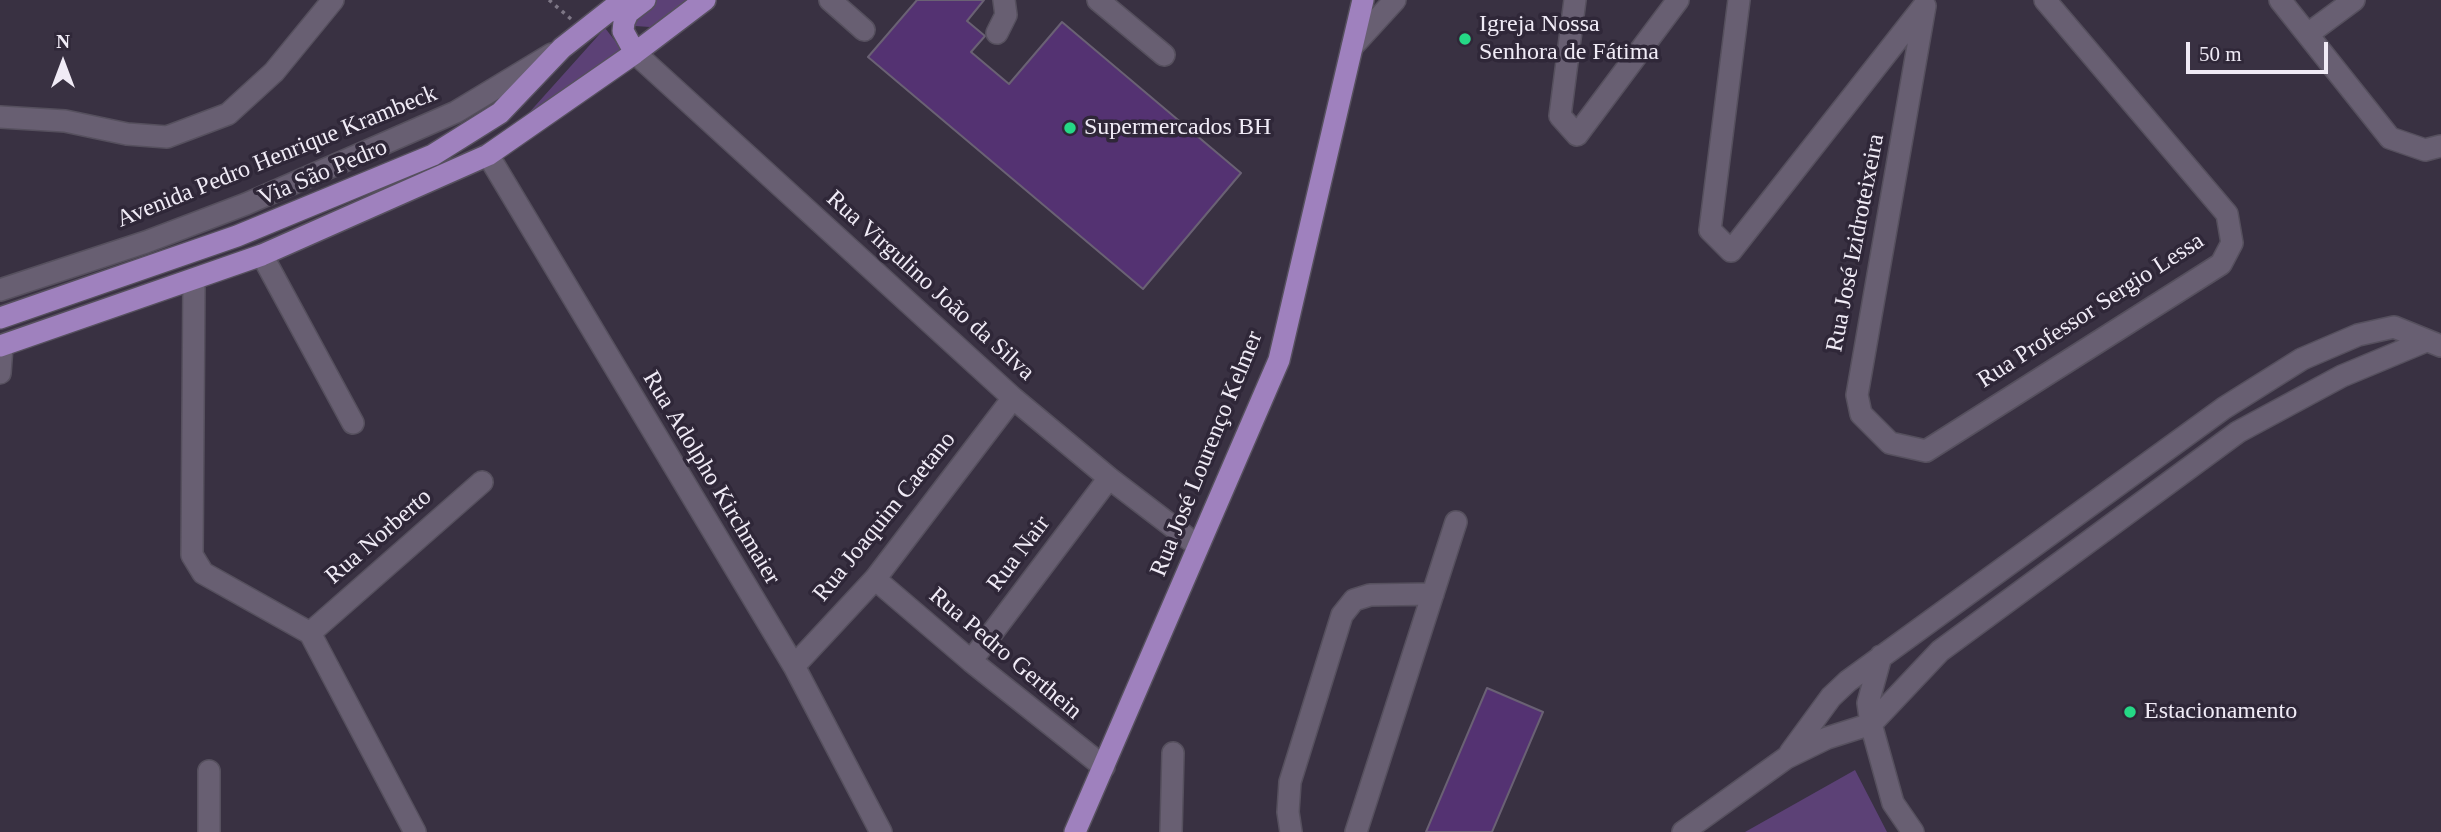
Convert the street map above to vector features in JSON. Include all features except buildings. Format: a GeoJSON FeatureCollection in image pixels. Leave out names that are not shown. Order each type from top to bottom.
{"type":"FeatureCollection","features":[{"type":"Feature","properties":{"kind":"main road","name":"Via São Pedro"},"geometry":{"type":"LineString","coordinates":[[0,318],[186,256],[433,155],[500,113],[562,48],[623,0]]}},
{"type":"Feature","properties":{"kind":"main road"},"geometry":{"type":"LineString","coordinates":[[635,53],[623,31],[624,22],[628,13],[645,0]]}},
{"type":"Feature","properties":{"kind":"main road"},"geometry":{"type":"LineString","coordinates":[[1,346],[262,255],[488,155],[635,53],[705,0]]}},
{"type":"Feature","properties":{"kind":"main road","name":"Rua José Lourenço Kelmer"},"geometry":{"type":"LineString","coordinates":[[1076,832],[1279,360],[1363,0]]}},
{"type":"Feature","properties":{"kind":"street"},"geometry":{"type":"LineString","coordinates":[[0,117],[65,121],[127,134],[167,136],[228,114],[274,72],[334,0]]}},
{"type":"Feature","properties":{"kind":"street"},"geometry":{"type":"LineString","coordinates":[[830,0],[864,30]]}},
{"type":"Feature","properties":{"kind":"street"},"geometry":{"type":"LineString","coordinates":[[996,33],[1006,15],[1004,0]]}},
{"type":"Feature","properties":{"kind":"street"},"geometry":{"type":"LineString","coordinates":[[1098,0],[1164,55]]}},
{"type":"Feature","properties":{"kind":"street"},"geometry":{"type":"LineString","coordinates":[[1352,47],[1395,0]]}},
{"type":"Feature","properties":{"kind":"street"},"geometry":{"type":"LineString","coordinates":[[1575,0],[1560,116],[1577,135],[1678,0]]}},
{"type":"Feature","properties":{"kind":"street"},"geometry":{"type":"LineString","coordinates":[[1739,0],[1710,230],[1731,251],[1927,3]]}},
{"type":"Feature","properties":{"kind":"street","name":"Rua Professor Sergio Lessa"},"geometry":{"type":"LineString","coordinates":[[1926,451],[2221,264],[2232,243],[2227,214],[2045,0]]}},
{"type":"Feature","properties":{"kind":"street"},"geometry":{"type":"LineString","coordinates":[[2280,0],[2390,138],[2433,148]]}},
{"type":"Feature","properties":{"kind":"street"},"geometry":{"type":"LineString","coordinates":[[2308,34],[2354,0]]}},
{"type":"Feature","properties":{"kind":"street","name":"Rua José Izidroteixeira"},"geometry":{"type":"LineString","coordinates":[[1926,451],[1890,443],[1861,414],[1857,395],[1927,3]]}},
{"type":"Feature","properties":{"kind":"street","name":"Avenida Pedro Henrique Krambeck"},"geometry":{"type":"LineString","coordinates":[[0,290],[158,237],[342,162],[456,112],[562,48]]}},
{"type":"Feature","properties":{"kind":"street","name":"Rua Virgulino João da Silva"},"geometry":{"type":"LineString","coordinates":[[635,53],[1013,398],[1109,478],[1198,546]]}},
{"type":"Feature","properties":{"kind":"street","name":"Rua Adolpho Kirchmaier"},"geometry":{"type":"LineString","coordinates":[[488,155],[794,666],[881,832]]}},
{"type":"Feature","properties":{"kind":"street"},"geometry":{"type":"LineString","coordinates":[[262,255],[353,423]]}},
{"type":"Feature","properties":{"kind":"street"},"geometry":{"type":"LineString","coordinates":[[194,279],[192,555],[203,573],[310,633],[415,832]]}},
{"type":"Feature","properties":{"kind":"street"},"geometry":{"type":"LineString","coordinates":[[1786,758],[1831,697],[1881,656],[2224,408],[2302,359],[2358,335],[2395,327],[2434,344]]}},
{"type":"Feature","properties":{"kind":"street"},"geometry":{"type":"LineString","coordinates":[[1683,832],[1786,758],[1826,738],[1871,724],[1940,651],[2238,432],[2342,376],[2434,344]]}},
{"type":"Feature","properties":{"kind":"street"},"geometry":{"type":"LineString","coordinates":[[0,373],[1,346]]}},
{"type":"Feature","properties":{"kind":"street","name":"Rua Joaquim Caetano"},"geometry":{"type":"LineString","coordinates":[[794,666],[875,579],[1013,398]]}},
{"type":"Feature","properties":{"kind":"street","name":"Rua Nair"},"geometry":{"type":"LineString","coordinates":[[971,661],[1109,478]]}},
{"type":"Feature","properties":{"kind":"street","name":"Rua Norberto"},"geometry":{"type":"LineString","coordinates":[[310,633],[482,482]]}},
{"type":"Feature","properties":{"kind":"street"},"geometry":{"type":"LineString","coordinates":[[1356,832],[1456,522]]}},
{"type":"Feature","properties":{"kind":"street"},"geometry":{"type":"LineString","coordinates":[[1991,576],[2007,601]]}},
{"type":"Feature","properties":{"kind":"street","name":"Rua Pedro Gerthein"},"geometry":{"type":"LineString","coordinates":[[875,579],[971,661],[1104,767]]}},
{"type":"Feature","properties":{"kind":"street"},"geometry":{"type":"LineString","coordinates":[[1291,832],[1288,812],[1290,782],[1342,615],[1353,600],[1370,595],[1433,594]]}},
{"type":"Feature","properties":{"kind":"street"},"geometry":{"type":"LineString","coordinates":[[1881,656],[1868,703],[1871,724],[1893,803],[1913,832]]}},
{"type":"Feature","properties":{"kind":"street"},"geometry":{"type":"LineString","coordinates":[[1171,832],[1173,753]]}},
{"type":"Feature","properties":{"kind":"street"},"geometry":{"type":"LineString","coordinates":[[209,771],[209,832]]}},
{"type":"Feature","properties":{"kind":"path"},"geometry":{"type":"LineString","coordinates":[[549,0],[584,31]]}},
{"type":"Feature","properties":{"kind":"shaded area"},"geometry":{"type":"Polygon","coordinates":[[[652,0],[688,0],[650,27],[635,26],[633,16],[652,0]]]}},
{"type":"Feature","properties":{"kind":"shaded area"},"geometry":{"type":"Polygon","coordinates":[[[605,28],[623,51],[518,125],[605,28]]]}},
{"type":"Feature","properties":{"kind":"shaded area"},"geometry":{"type":"Polygon","coordinates":[[[1855,770],[1887,832],[1745,832],[1855,770]]]}},
{"type":"Feature","properties":{"kind":"place","name":"Igreja Nossa Senhora de Fátima"},"geometry":{"type":"Point","coordinates":[1465,39]}},
{"type":"Feature","properties":{"kind":"place","name":"Supermercados BH"},"geometry":{"type":"Point","coordinates":[1070,128]}},
{"type":"Feature","properties":{"kind":"place","name":"Estacionamento"},"geometry":{"type":"Point","coordinates":[2130,712]}}]}
